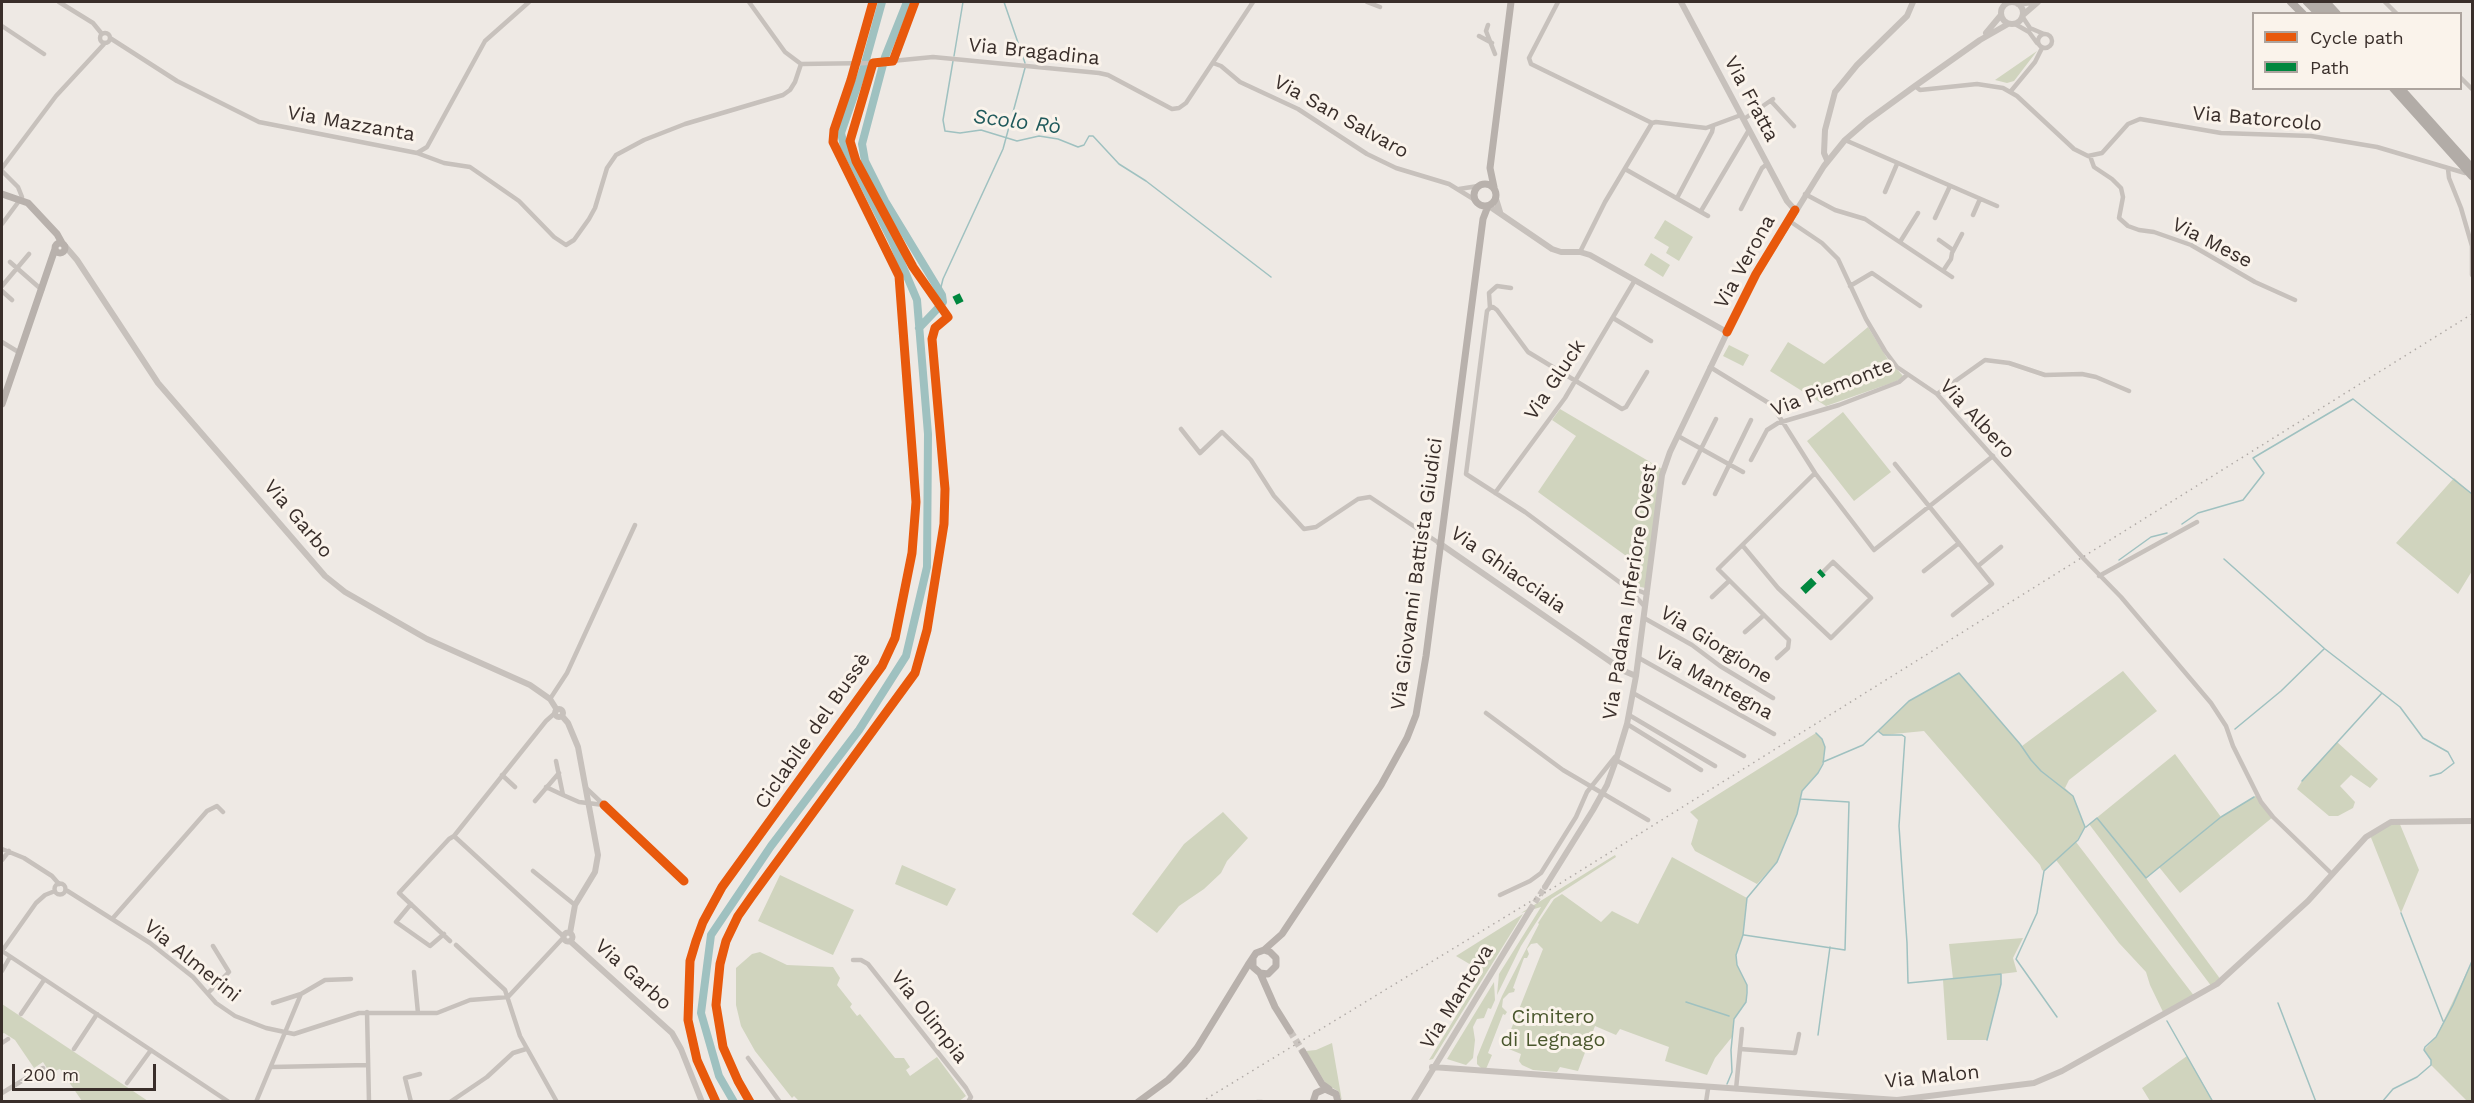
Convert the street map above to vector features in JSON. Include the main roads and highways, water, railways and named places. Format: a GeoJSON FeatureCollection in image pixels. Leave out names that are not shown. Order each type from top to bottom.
{"type":"FeatureCollection","features":[{"type":"Feature","properties":{"kind":"highway"},"geometry":{"type":"LineString","coordinates":[[2396,90],[2470,172]]}},
{"type":"Feature","properties":{"kind":"main road"},"geometry":{"type":"LineString","coordinates":[[1494,187],[1490,168],[1511,2]]}},
{"type":"Feature","properties":{"kind":"main road"},"geometry":{"type":"LineString","coordinates":[[1488,206],[1476,202],[1474,194],[1490,168]]}},
{"type":"Feature","properties":{"kind":"main road"},"geometry":{"type":"LineString","coordinates":[[1479,185],[1487,184],[1494,187]]}},
{"type":"Feature","properties":{"kind":"main road","name":"Via Giovanni Battista Giudici"},"geometry":{"type":"LineString","coordinates":[[1269,992],[1271,972],[1276,966],[1278,943],[1282,934],[1381,785],[1407,738],[1421,692],[1483,219],[1488,206],[1496,199],[1494,187]]}},
{"type":"Feature","properties":{"kind":"main road"},"geometry":{"type":"LineString","coordinates":[[2,194],[28,203],[50,227],[60,248],[50,266],[2,404]]}},
{"type":"Feature","properties":{"kind":"main road","name":"Via Giovanni Battista Giudici"},"geometry":{"type":"LineString","coordinates":[[1476,202],[1483,219]]}},
{"type":"Feature","properties":{"kind":"main road","name":"Via Giovanni Battista Giudici"},"geometry":{"type":"LineString","coordinates":[[1138,1101],[1168,1080],[1185,1064],[1256,953],[1264,950],[1282,934]]}},
{"type":"Feature","properties":{"kind":"main road"},"geometry":{"type":"LineString","coordinates":[[1264,950],[1276,958]]}},
{"type":"Feature","properties":{"kind":"main road"},"geometry":{"type":"LineString","coordinates":[[1253,958],[1253,967],[1290,1031]]}},
{"type":"Feature","properties":{"kind":"main road"},"geometry":{"type":"LineString","coordinates":[[1241,978],[1271,972]]}},
{"type":"Feature","properties":{"kind":"main road"},"geometry":{"type":"LineString","coordinates":[[1303,1053],[1316,1074],[1336,1094],[1338,1101]]}},
{"type":"Feature","properties":{"kind":"main road"},"geometry":{"type":"LineString","coordinates":[[1313,1098],[1318,1084],[1316,1074]]}},
{"type":"Feature","properties":{"kind":"main road"},"geometry":{"type":"LineString","coordinates":[[1313,1098],[1329,1089]]}},
{"type":"Feature","properties":{"kind":"waterway"},"geometry":{"type":"LineString","coordinates":[[734,1102],[719,1076],[701,1013],[711,935],[771,846],[859,730],[906,656],[927,567],[928,434],[917,300],[892,241],[844,146],[841,133],[864,67],[882,2]]}},
{"type":"Feature","properties":{"kind":"waterway"},"geometry":{"type":"LineString","coordinates":[[907,2],[885,57],[862,144],[865,161],[885,201],[942,295],[943,302],[919,328]]}},
{"type":"Feature","properties":{"kind":"waterway","name":"Scolo Rò"},"geometry":{"type":"LineString","coordinates":[[954,56],[963,2]]}},
{"type":"Feature","properties":{"kind":"waterway"},"geometry":{"type":"LineString","coordinates":[[1004,2],[1025,63]]}},
{"type":"Feature","properties":{"kind":"waterway","name":"Scolo Rò"},"geometry":{"type":"LineString","coordinates":[[953,61],[943,120],[945,131],[960,133],[981,130],[1017,141],[1039,136],[1058,139],[1078,147],[1084,145],[1089,136],[1093,136],[1119,164],[1146,181],[1271,277]]}},
{"type":"Feature","properties":{"kind":"waterway"},"geometry":{"type":"LineString","coordinates":[[940,291],[943,279],[1003,149],[1025,68]]}},
{"type":"Feature","properties":{"kind":"waterway"},"geometry":{"type":"LineString","coordinates":[[2182,524],[2198,513],[2243,500],[2264,473],[2253,458],[2353,399],[2472,494]]}},
{"type":"Feature","properties":{"kind":"waterway"},"geometry":{"type":"LineString","coordinates":[[2119,560],[2151,537],[2167,533]]}},
{"type":"Feature","properties":{"kind":"waterway"},"geometry":{"type":"LineString","coordinates":[[2224,559],[2325,649],[2400,707],[2423,738],[2448,752],[2454,763],[2441,773],[2430,776]]}},
{"type":"Feature","properties":{"kind":"waterway"},"geometry":{"type":"LineString","coordinates":[[2235,729],[2281,691],[2324,649]]}},
{"type":"Feature","properties":{"kind":"waterway"},"geometry":{"type":"LineString","coordinates":[[1878,731],[1909,701],[1959,673],[2041,771],[2073,796],[2085,827],[2078,840],[2044,871],[2037,913],[2016,959],[2057,1017]]}},
{"type":"Feature","properties":{"kind":"waterway"},"geometry":{"type":"LineString","coordinates":[[2302,781],[2382,693]]}},
{"type":"Feature","properties":{"kind":"waterway"},"geometry":{"type":"LineString","coordinates":[[1823,762],[1863,745],[1878,731],[1883,735],[1905,737],[1899,826],[1908,983],[2001,974],[2001,984],[1987,1040]]}},
{"type":"Feature","properties":{"kind":"waterway"},"geometry":{"type":"LineString","coordinates":[[1727,1084],[1732,1072],[1731,1050],[1734,1019],[1746,1002],[1747,993],[1747,985],[1737,965],[1736,955],[1743,935],[1747,898],[1777,862],[1797,814],[1802,791],[1823,764],[1825,747],[1822,739],[1816,733]]}},
{"type":"Feature","properties":{"kind":"waterway"},"geometry":{"type":"LineString","coordinates":[[2086,827],[2097,818],[2146,878],[2221,817],[2254,797]]}},
{"type":"Feature","properties":{"kind":"waterway"},"geometry":{"type":"LineString","coordinates":[[1744,935],[1845,950],[1849,802],[1801,799]]}},
{"type":"Feature","properties":{"kind":"waterway"},"geometry":{"type":"LineString","coordinates":[[2401,913],[2443,1021]]}},
{"type":"Feature","properties":{"kind":"waterway"},"geometry":{"type":"LineString","coordinates":[[1818,1035],[1830,947]]}},
{"type":"Feature","properties":{"kind":"waterway"},"geometry":{"type":"LineString","coordinates":[[2382,1102],[2393,1089],[2417,1077],[2431,1065],[2431,1060],[2424,1050],[2425,1047],[2436,1037],[2472,961]]}},
{"type":"Feature","properties":{"kind":"waterway"},"geometry":{"type":"LineString","coordinates":[[1686,1002],[1729,1016]]}},
{"type":"Feature","properties":{"kind":"waterway"},"geometry":{"type":"LineString","coordinates":[[2278,1003],[2316,1102]]}},
{"type":"Feature","properties":{"kind":"waterway"},"geometry":{"type":"LineString","coordinates":[[2167,1021],[2213,1102]]}},
{"type":"Feature","properties":{"kind":"tunnel"},"geometry":{"type":"LineString","coordinates":[[1530,910],[1545,887]]}},
{"type":"Feature","properties":{"kind":"tunnel"},"geometry":{"type":"LineString","coordinates":[[1290,1031],[1303,1052]]}},
{"type":"Feature","properties":{"kind":"railway"},"geometry":{"type":"LineString","coordinates":[[1201,1102],[1556,886],[2472,314]]}},
{"type":"Feature","properties":{"kind":"park label","name":"Cimitero di Legnago"},"geometry":{"type":"Point","coordinates":[1553,1028]}}]}
